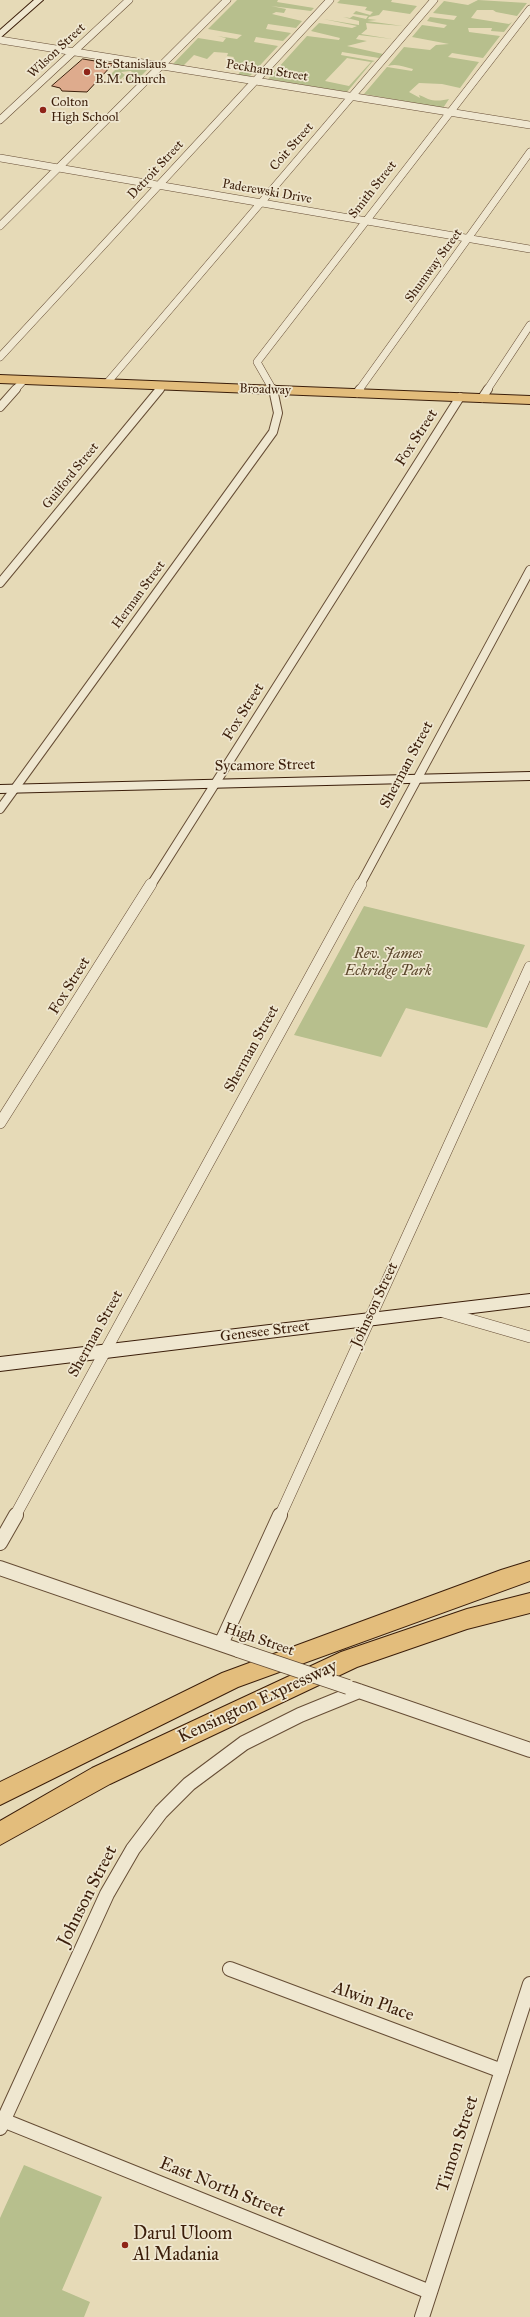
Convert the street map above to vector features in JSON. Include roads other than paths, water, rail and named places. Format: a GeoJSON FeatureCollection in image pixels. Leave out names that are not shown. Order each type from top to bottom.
{"type":"FeatureCollection","features":[{"type":"Feature","properties":{"kind":"highway","name":"Kensington Expressway"},"geometry":{"type":"LineString","coordinates":[[0,1794],[230,1680],[509,1577],[530,1571]]}},
{"type":"Feature","properties":{"kind":"highway","name":"Kensington Expressway"},"geometry":{"type":"LineString","coordinates":[[0,1834],[101,1776],[349,1659],[467,1619],[530,1603]]}},
{"type":"Feature","properties":{"kind":"main road","name":"Broadway"},"geometry":{"type":"LineString","coordinates":[[0,379],[530,400]]}},
{"type":"Feature","properties":{"kind":"street"},"geometry":{"type":"LineString","coordinates":[[0,35],[39,0]]}},
{"type":"Feature","properties":{"kind":"street","name":"Wilson Street"},"geometry":{"type":"LineString","coordinates":[[0,120],[130,0]]}},
{"type":"Feature","properties":{"kind":"street"},"geometry":{"type":"LineString","coordinates":[[0,226],[227,0]]}},
{"type":"Feature","properties":{"kind":"street","name":"Detroit Street"},"geometry":{"type":"LineString","coordinates":[[0,357],[330,0]]}},
{"type":"Feature","properties":{"kind":"street","name":"Coit Street"},"geometry":{"type":"LineString","coordinates":[[107,384],[259,203],[352,97],[434,0]]}},
{"type":"Feature","properties":{"kind":"street","name":"Smith Street"},"geometry":{"type":"LineString","coordinates":[[274,390],[270,379],[257,362],[364,221],[530,9]]}},
{"type":"Feature","properties":{"kind":"street","name":"Peckham Street"},"geometry":{"type":"LineString","coordinates":[[0,40],[530,125]]}},
{"type":"Feature","properties":{"kind":"street","name":"Shumway Street"},"geometry":{"type":"LineString","coordinates":[[357,393],[530,152]]}},
{"type":"Feature","properties":{"kind":"street","name":"Paderewski Drive"},"geometry":{"type":"LineString","coordinates":[[0,158],[530,249]]}},
{"type":"Feature","properties":{"kind":"street"},"geometry":{"type":"LineString","coordinates":[[482,398],[530,325]]}},
{"type":"Feature","properties":{"kind":"street"},"geometry":{"type":"LineString","coordinates":[[0,407],[24,380]]}},
{"type":"Feature","properties":{"kind":"street","name":"Guilford Street"},"geometry":{"type":"LineString","coordinates":[[0,583],[162,386]]}},
{"type":"Feature","properties":{"kind":"street","name":"Herman Street"},"geometry":{"type":"LineString","coordinates":[[0,809],[273,432],[277,417],[277,402],[274,390]]}},
{"type":"Feature","properties":{"kind":"street","name":"Fox Street"},"geometry":{"type":"LineString","coordinates":[[0,1123],[460,397]]}},
{"type":"Feature","properties":{"kind":"street","name":"Sherman Street"},"geometry":{"type":"LineString","coordinates":[[0,1543],[419,779],[530,570]]}},
{"type":"Feature","properties":{"kind":"street","name":"Sycamore Street"},"geometry":{"type":"LineString","coordinates":[[0,789],[530,776]]}},
{"type":"Feature","properties":{"kind":"street","name":"Johnson Street"},"geometry":{"type":"LineString","coordinates":[[221,1644],[530,967]]}},
{"type":"Feature","properties":{"kind":"street","name":"Genesee Street"},"geometry":{"type":"LineString","coordinates":[[0,1364],[530,1300]]}},
{"type":"Feature","properties":{"kind":"street"},"geometry":{"type":"LineString","coordinates":[[440,1311],[530,1336]]}},
{"type":"Feature","properties":{"kind":"street","name":"High Street"},"geometry":{"type":"LineString","coordinates":[[0,1568],[530,1750]]}},
{"type":"Feature","properties":{"kind":"street","name":"Johnson Street"},"geometry":{"type":"LineString","coordinates":[[1,2122],[107,1894],[133,1849],[162,1812],[189,1784],[244,1743],[354,1689]]}},
{"type":"Feature","properties":{"kind":"street","name":"Alwin Place"},"geometry":{"type":"LineString","coordinates":[[230,1969],[502,2071]]}},
{"type":"Feature","properties":{"kind":"street","name":"Timon Street"},"geometry":{"type":"LineString","coordinates":[[422,2317],[530,1984]]}},
{"type":"Feature","properties":{"kind":"street","name":"East North Street"},"geometry":{"type":"LineString","coordinates":[[1,2122],[430,2292]]}},
{"type":"Feature","properties":{"kind":"place","name":"St. Stanislaus B.M. Church"},"geometry":{"type":"Point","coordinates":[87,72]}},
{"type":"Feature","properties":{"kind":"place","name":"Colton High School"},"geometry":{"type":"Point","coordinates":[43,110]}},
{"type":"Feature","properties":{"kind":"place","name":"Darul Uloom Al Madania"},"geometry":{"type":"Point","coordinates":[125,2245]}},
{"type":"Feature","properties":{"kind":"park label","name":"Rev. James Eckridge Park"},"geometry":{"type":"Point","coordinates":[388,962]}}]}
